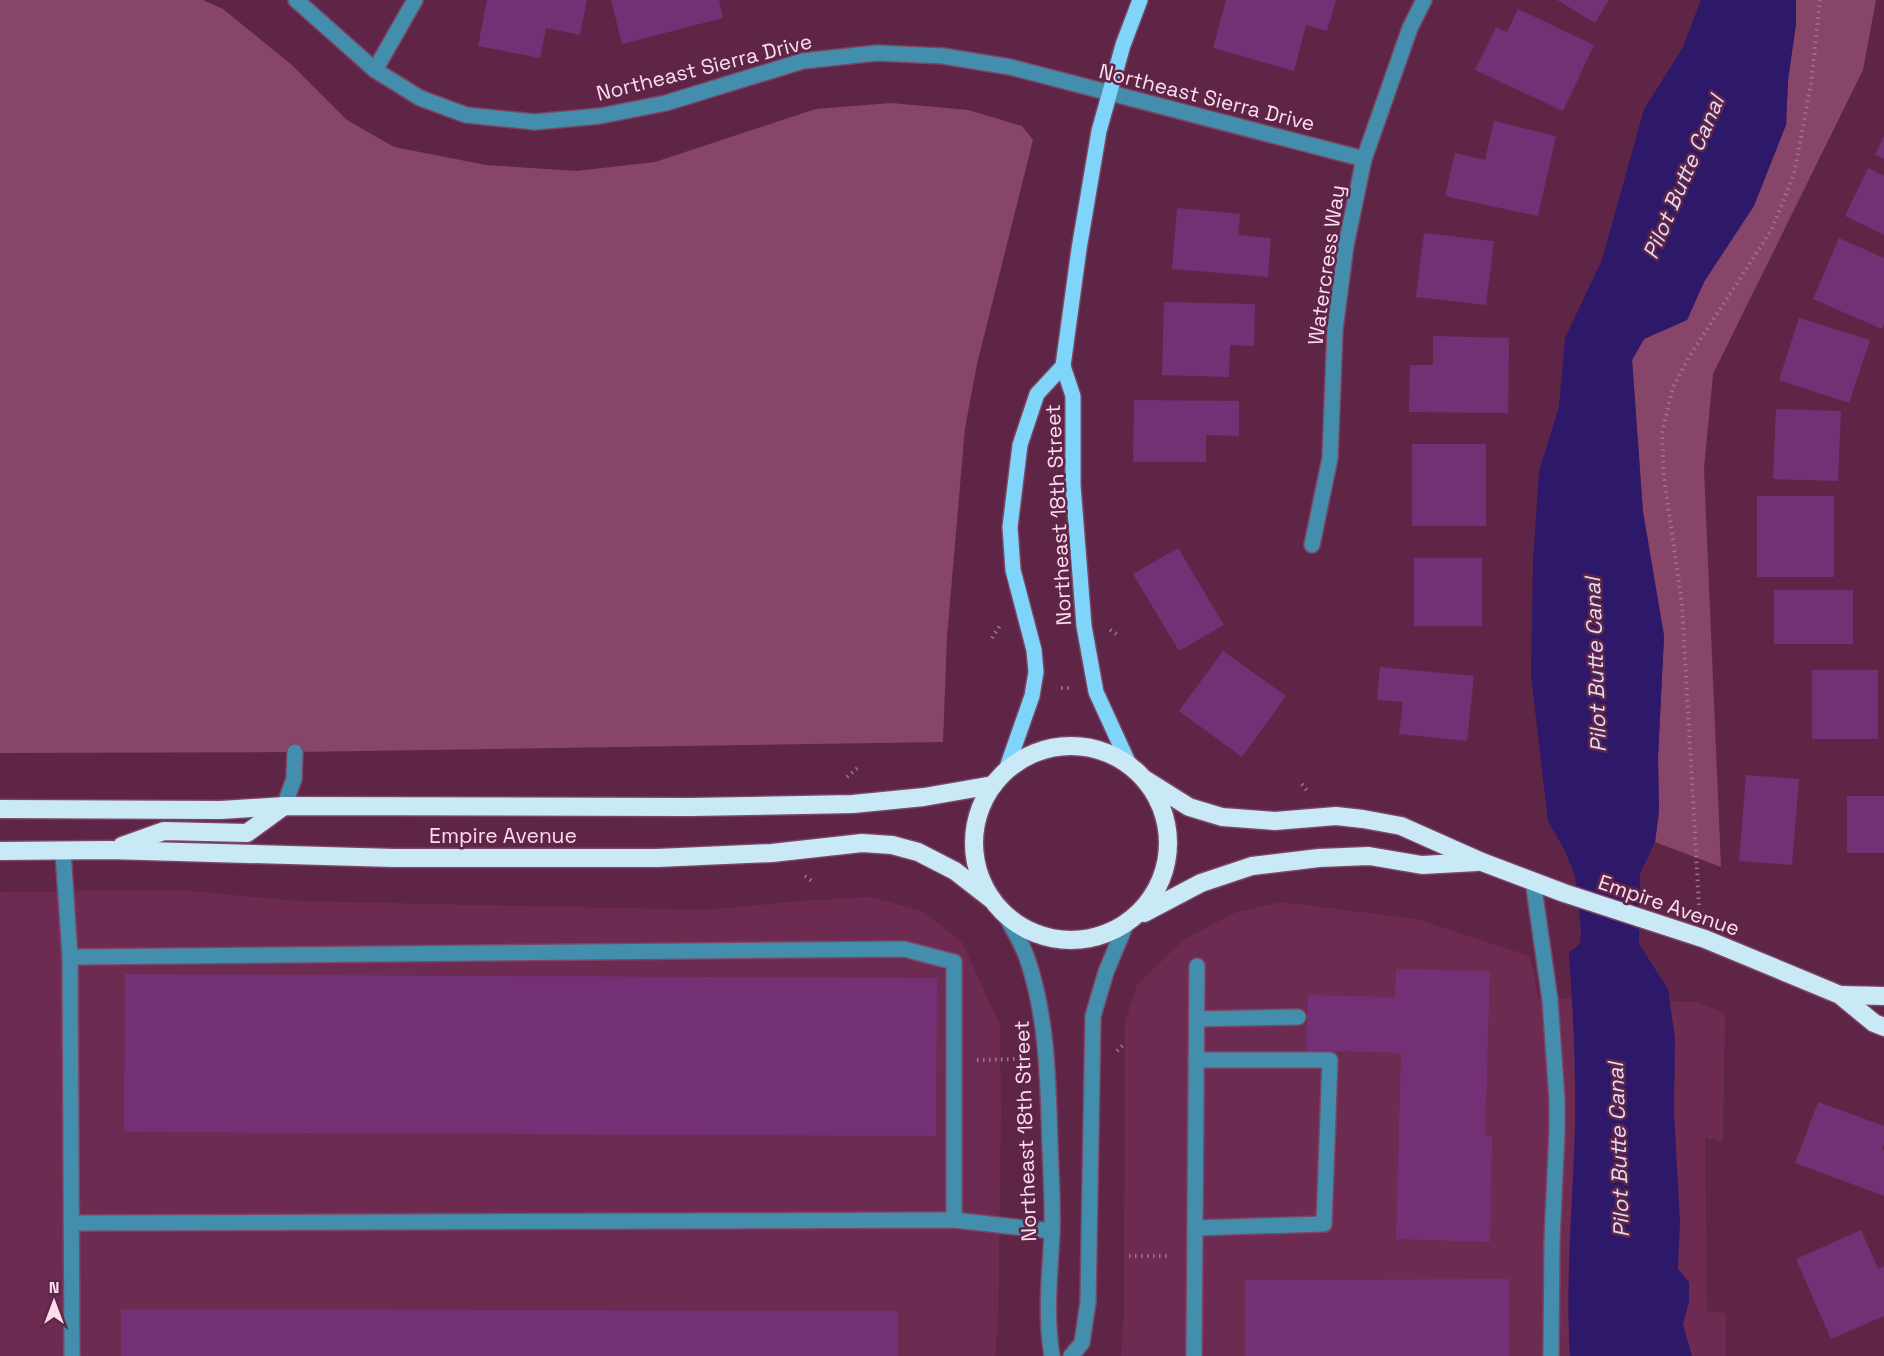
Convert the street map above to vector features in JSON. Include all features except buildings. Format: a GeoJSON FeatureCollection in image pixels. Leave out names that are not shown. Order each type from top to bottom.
{"type":"FeatureCollection","features":[{"type":"Feature","properties":{"kind":"highway"},"geometry":{"type":"LineString","coordinates":[[1072,746],[1102,750],[1129,764],[1146,780],[1163,806],[1169,831],[1168,863],[1156,893],[1131,920],[1108,934],[1076,941],[1043,937],[1013,922],[991,899],[977,872],[973,841],[978,811],[999,779],[1014,763],[1042,750],[1072,746]]}},
{"type":"Feature","properties":{"kind":"highway","name":"Empire Avenue"},"geometry":{"type":"LineString","coordinates":[[0,809],[221,810],[284,806],[690,807],[852,804],[924,797],[999,779]]}},
{"type":"Feature","properties":{"kind":"highway","name":"Empire Avenue"},"geometry":{"type":"LineString","coordinates":[[1146,780],[1189,807],[1222,817],[1275,821],[1336,816],[1401,826],[1482,862],[1564,893],[1705,939],[1840,994],[1874,1023],[1884,1028]]}},
{"type":"Feature","properties":{"kind":"highway"},"geometry":{"type":"LineString","coordinates":[[109,850],[164,831],[247,833],[284,806]]}},
{"type":"Feature","properties":{"kind":"highway","name":"Empire Avenue"},"geometry":{"type":"LineString","coordinates":[[0,851],[109,850],[394,858],[657,858],[772,853],[862,843],[892,844],[918,852],[955,871],[991,899]]}},
{"type":"Feature","properties":{"kind":"highway","name":"Empire Avenue"},"geometry":{"type":"LineString","coordinates":[[1131,920],[1201,883],[1252,866],[1319,858],[1369,856],[1422,865],[1482,862]]}},
{"type":"Feature","properties":{"kind":"highway","name":"Empire Avenue"},"geometry":{"type":"LineString","coordinates":[[1840,994],[1884,996]]}},
{"type":"Feature","properties":{"kind":"main road","name":"Northeast 18th Street"},"geometry":{"type":"LineString","coordinates":[[1129,764],[1096,692],[1084,626],[1074,485],[1074,396],[1063,366],[1079,249],[1099,131],[1123,45],[1140,0]]}},
{"type":"Feature","properties":{"kind":"main road","name":"Northeast 18th Street"},"geometry":{"type":"LineString","coordinates":[[999,779],[1032,696],[1036,672],[1032,641],[1013,570],[1010,527],[1020,445],[1037,394],[1063,366]]}},
{"type":"Feature","properties":{"kind":"street","name":"Northeast Sierra Drive"},"geometry":{"type":"LineString","coordinates":[[296,0],[375,70],[420,98],[466,114],[535,122],[611,114],[666,103],[803,61],[877,52],[943,56],[999,66],[1364,159]]}},
{"type":"Feature","properties":{"kind":"street"},"geometry":{"type":"LineString","coordinates":[[375,70],[415,0]]}},
{"type":"Feature","properties":{"kind":"street","name":"Watercress Way"},"geometry":{"type":"LineString","coordinates":[[1312,545],[1330,458],[1335,329],[1343,266],[1364,159],[1410,28],[1424,0]]}},
{"type":"Feature","properties":{"kind":"street"},"geometry":{"type":"LineString","coordinates":[[284,806],[294,779],[295,752]]}},
{"type":"Feature","properties":{"kind":"street"},"geometry":{"type":"LineString","coordinates":[[63,851],[70,957],[72,1356]]}},
{"type":"Feature","properties":{"kind":"street"},"geometry":{"type":"LineString","coordinates":[[1533,881],[1550,999],[1557,1100],[1551,1356]]}},
{"type":"Feature","properties":{"kind":"street","name":"Northeast 18th Street"},"geometry":{"type":"LineString","coordinates":[[1004,912],[1028,959],[1040,1005],[1045,1037],[1052,1231],[1048,1334],[1052,1356]]}},
{"type":"Feature","properties":{"kind":"street"},"geometry":{"type":"LineString","coordinates":[[1071,1356],[1082,1343],[1088,1302],[1094,1016],[1106,972],[1131,920]]}},
{"type":"Feature","properties":{"kind":"street"},"geometry":{"type":"LineString","coordinates":[[70,957],[904,949],[954,962],[954,1220]]}},
{"type":"Feature","properties":{"kind":"street"},"geometry":{"type":"LineString","coordinates":[[1194,1356],[1197,966]]}},
{"type":"Feature","properties":{"kind":"street"},"geometry":{"type":"LineString","coordinates":[[1197,1019],[1298,1017]]}},
{"type":"Feature","properties":{"kind":"street"},"geometry":{"type":"LineString","coordinates":[[1195,1228],[1324,1224],[1330,1060],[1196,1060]]}},
{"type":"Feature","properties":{"kind":"street"},"geometry":{"type":"LineString","coordinates":[[73,1223],[954,1220],[1052,1231]]}},
{"type":"Feature","properties":{"kind":"path"},"geometry":{"type":"LineString","coordinates":[[1699,905],[1682,604],[1664,478],[1662,433],[1673,387],[1689,357],[1772,229],[1794,174],[1811,84],[1820,0]]}},
{"type":"Feature","properties":{"kind":"path"},"geometry":{"type":"LineString","coordinates":[[954,1060],[1016,1059]]}},
{"type":"Feature","properties":{"kind":"path"},"geometry":{"type":"LineString","coordinates":[[1129,1256],[1195,1256]]}},
{"type":"Feature","properties":{"kind":"shaded area"},"geometry":{"type":"Polygon","coordinates":[[[0,0],[203,0],[223,9],[292,65],[347,120],[394,147],[486,165],[576,171],[655,162],[816,109],[891,103],[968,110],[1022,126],[1033,140],[977,364],[965,428],[947,637],[943,742],[295,752],[0,753],[0,0]]]}},
{"type":"Feature","properties":{"kind":"shaded area"},"geometry":{"type":"Polygon","coordinates":[[[1796,0],[1876,0],[1863,70],[1713,374],[1704,469],[1721,867],[1655,842],[1659,811],[1658,757],[1664,636],[1643,512],[1632,360],[1644,339],[1687,320],[1704,282],[1786,125],[1788,80],[1796,24],[1796,0]]]}},
{"type":"Feature","properties":{"kind":"shaded area"},"geometry":{"type":"Polygon","coordinates":[[[179,890],[297,901],[708,910],[870,897],[922,911],[962,942],[1000,1025],[998,1324],[995,1356],[0,1356],[0,892],[179,890]]]}},
{"type":"Feature","properties":{"kind":"shaded area"},"geometry":{"type":"Polygon","coordinates":[[[1281,902],[1416,919],[1530,956],[1538,998],[1697,1002],[1725,1013],[1723,1143],[1705,1137],[1707,1311],[1726,1313],[1726,1356],[1121,1356],[1124,1309],[1125,1022],[1137,985],[1183,940],[1234,913],[1281,902]]]}},
{"type":"Feature","properties":{"kind":"water","name":"Pilot Butte Canal"},"geometry":{"type":"Polygon","coordinates":[[[1701,0],[1796,0],[1796,24],[1788,80],[1786,125],[1754,206],[1704,282],[1687,320],[1644,339],[1632,360],[1643,512],[1664,636],[1658,757],[1659,811],[1655,842],[1640,874],[1639,944],[1668,989],[1675,1038],[1674,1111],[1680,1223],[1678,1269],[1689,1282],[1689,1301],[1683,1325],[1692,1356],[1570,1356],[1569,1270],[1575,1105],[1569,952],[1580,944],[1581,929],[1575,876],[1565,851],[1548,821],[1531,676],[1533,561],[1539,471],[1559,407],[1565,338],[1602,260],[1644,109],[1682,49],[1701,0]]]}}]}
